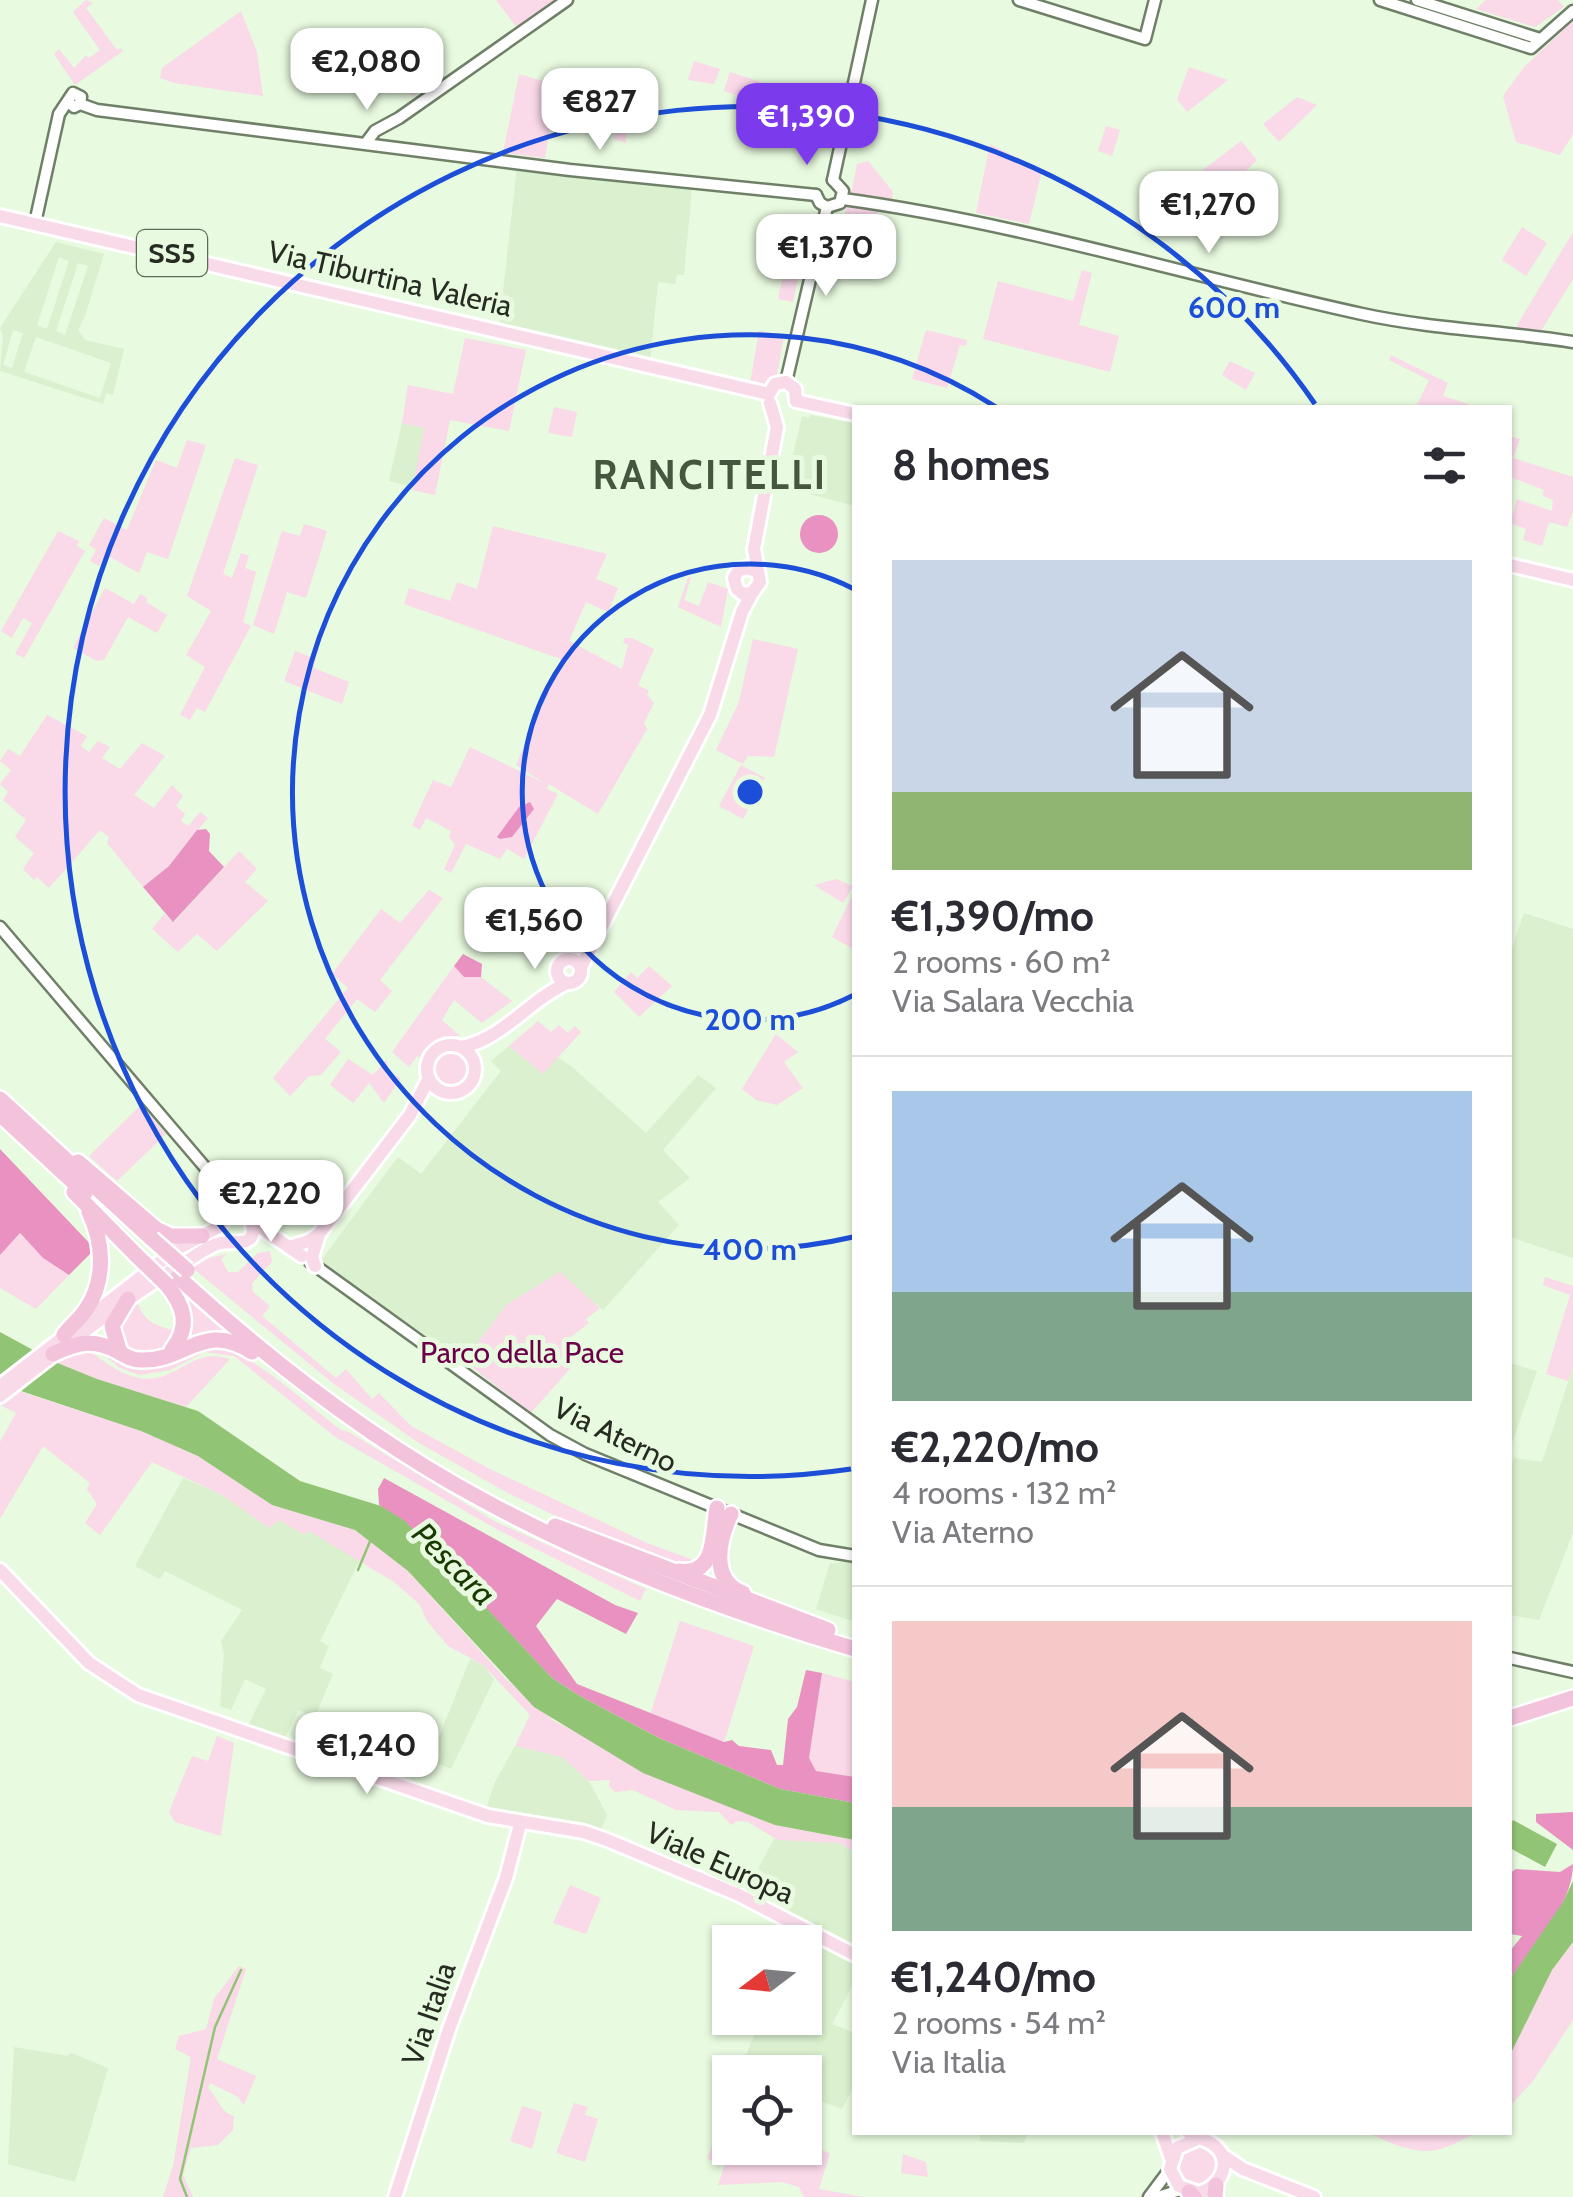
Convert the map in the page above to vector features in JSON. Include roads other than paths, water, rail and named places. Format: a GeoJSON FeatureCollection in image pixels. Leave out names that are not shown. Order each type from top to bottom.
{"type":"FeatureCollection","features":[{"type":"Feature","properties":{"kind":"highway"},"geometry":{"type":"LineString","coordinates":[[0,1099],[36,1140],[177,1277],[278,1363],[416,1461],[549,1534],[635,1572],[852,1648]]}},
{"type":"Feature","properties":{"kind":"highway"},"geometry":{"type":"LineString","coordinates":[[0,1114],[36,1140],[42,1162],[86,1204],[144,1246],[177,1277],[420,1452],[548,1523],[852,1638]]}},
{"type":"Feature","properties":{"kind":"highway"},"geometry":{"type":"LineString","coordinates":[[36,1140],[46,1136],[156,1229],[170,1236],[202,1236]]}},
{"type":"Feature","properties":{"kind":"highway"},"geometry":{"type":"LineString","coordinates":[[54,1354],[76,1343],[77,1331],[95,1293],[100,1249],[86,1204]]}},
{"type":"Feature","properties":{"kind":"highway"},"geometry":{"type":"LineString","coordinates":[[170,1353],[183,1330],[177,1277]]}},
{"type":"Feature","properties":{"kind":"highway"},"geometry":{"type":"LineString","coordinates":[[120,1352],[112,1326],[128,1299]]}},
{"type":"Feature","properties":{"kind":"highway"},"geometry":{"type":"LineString","coordinates":[[77,1331],[132,1360],[146,1361],[208,1340],[235,1342],[265,1362],[278,1363]]}},
{"type":"Feature","properties":{"kind":"highway"},"geometry":{"type":"LineString","coordinates":[[674,1573],[696,1569],[707,1561],[724,1511]]}},
{"type":"Feature","properties":{"kind":"highway"},"geometry":{"type":"LineString","coordinates":[[724,1511],[719,1562],[729,1585],[744,1593],[748,1600]]}},
{"type":"Feature","properties":{"kind":"highway"},"geometry":{"type":"LineString","coordinates":[[1515,1722],[1573,1698]]}},
{"type":"Feature","properties":{"kind":"highway"},"geometry":{"type":"LineString","coordinates":[[1515,1722],[1573,1709]]}},
{"type":"Feature","properties":{"kind":"main road","name":"Via Tiburtina Valeria"},"geometry":{"type":"LineString","coordinates":[[0,216],[769,398]]}},
{"type":"Feature","properties":{"kind":"main road"},"geometry":{"type":"LineString","coordinates":[[746,593],[734,578],[749,570],[777,427],[794,404],[795,389],[786,382],[775,384],[769,398],[777,427]]}},
{"type":"Feature","properties":{"kind":"main road"},"geometry":{"type":"LineString","coordinates":[[769,398],[780,410],[794,404],[852,414]]}},
{"type":"Feature","properties":{"kind":"main road"},"geometry":{"type":"LineString","coordinates":[[1512,566],[1573,580]]}},
{"type":"Feature","properties":{"kind":"main road"},"geometry":{"type":"LineString","coordinates":[[302,1256],[310,1253],[315,1239],[410,1115],[428,1078],[427,1066],[433,1053],[446,1046],[460,1047],[486,1040],[536,1000],[578,979],[576,963],[591,944],[710,715],[746,593],[760,582],[749,570]]}},
{"type":"Feature","properties":{"kind":"main road"},"geometry":{"type":"LineString","coordinates":[[536,1000],[561,961],[576,963]]}},
{"type":"Feature","properties":{"kind":"main road"},"geometry":{"type":"LineString","coordinates":[[556,971],[567,983]]}},
{"type":"Feature","properties":{"kind":"main road"},"geometry":{"type":"LineString","coordinates":[[474,1065],[486,1040]]}},
{"type":"Feature","properties":{"kind":"main road"},"geometry":{"type":"LineString","coordinates":[[410,1115],[425,1103],[467,1087],[474,1076],[474,1065],[460,1047]]}},
{"type":"Feature","properties":{"kind":"main road"},"geometry":{"type":"LineString","coordinates":[[428,1078],[447,1093]]}},
{"type":"Feature","properties":{"kind":"main road"},"geometry":{"type":"LineString","coordinates":[[77,1331],[176,1250],[237,1218]]}},
{"type":"Feature","properties":{"kind":"main road"},"geometry":{"type":"LineString","coordinates":[[237,1218],[253,1232],[248,1240]]}},
{"type":"Feature","properties":{"kind":"main road"},"geometry":{"type":"LineString","coordinates":[[229,1242],[222,1231],[237,1218]]}},
{"type":"Feature","properties":{"kind":"main road","name":"Via Aterno"},"geometry":{"type":"LineString","coordinates":[[237,1218],[302,1256]]}},
{"type":"Feature","properties":{"kind":"main road"},"geometry":{"type":"LineString","coordinates":[[0,1386],[77,1331],[218,1244],[238,1244],[262,1236],[284,1243],[315,1239]]}},
{"type":"Feature","properties":{"kind":"main road"},"geometry":{"type":"LineString","coordinates":[[315,1239],[315,1266]]}},
{"type":"Feature","properties":{"kind":"main road"},"geometry":{"type":"LineString","coordinates":[[0,1396],[54,1354]]}},
{"type":"Feature","properties":{"kind":"main road"},"geometry":{"type":"LineString","coordinates":[[0,1570],[112,1681],[158,1704],[513,1831]]}},
{"type":"Feature","properties":{"kind":"main road","name":"Viale Europa"},"geometry":{"type":"LineString","coordinates":[[513,1831],[584,1832],[701,1878],[852,1954]]}},
{"type":"Feature","properties":{"kind":"main road","name":"Via Italia"},"geometry":{"type":"LineString","coordinates":[[396,2197],[444,2045],[506,1878],[513,1831]]}},
{"type":"Feature","properties":{"kind":"main road"},"geometry":{"type":"LineString","coordinates":[[1163,2135],[1173,2178],[1189,2193],[1217,2188],[1239,2175],[1257,2174]]}},
{"type":"Feature","properties":{"kind":"main road"},"geometry":{"type":"LineString","coordinates":[[1171,2163],[1180,2146],[1193,2136],[1211,2143],[1220,2154],[1257,2174],[1314,2197]]}},
{"type":"Feature","properties":{"kind":"main road"},"geometry":{"type":"LineString","coordinates":[[1217,2188],[1224,2170],[1220,2154]]}},
{"type":"Feature","properties":{"kind":"street"},"geometry":{"type":"LineString","coordinates":[[366,143],[375,131],[567,0]]}},
{"type":"Feature","properties":{"kind":"street"},"geometry":{"type":"LineString","coordinates":[[1019,0],[1144,39],[1155,0]]}},
{"type":"Feature","properties":{"kind":"street"},"geometry":{"type":"LineString","coordinates":[[1380,0],[1535,44]]}},
{"type":"Feature","properties":{"kind":"street"},"geometry":{"type":"LineString","coordinates":[[1417,0],[1535,44]]}},
{"type":"Feature","properties":{"kind":"street"},"geometry":{"type":"LineString","coordinates":[[833,180],[872,1]]}},
{"type":"Feature","properties":{"kind":"street"},"geometry":{"type":"LineString","coordinates":[[1535,44],[1573,11]]}},
{"type":"Feature","properties":{"kind":"street"},"geometry":{"type":"LineString","coordinates":[[35,223],[59,114],[74,103],[97,110],[570,170],[816,195]]}},
{"type":"Feature","properties":{"kind":"street"},"geometry":{"type":"LineString","coordinates":[[382,145],[399,118]]}},
{"type":"Feature","properties":{"kind":"street"},"geometry":{"type":"LineString","coordinates":[[833,180],[842,187],[842,198],[836,206],[827,207],[816,195],[820,183],[833,180]]}},
{"type":"Feature","properties":{"kind":"street"},"geometry":{"type":"LineString","coordinates":[[842,198],[1038,234],[1371,316],[1573,342]]}},
{"type":"Feature","properties":{"kind":"street"},"geometry":{"type":"LineString","coordinates":[[786,382],[827,207]]}},
{"type":"Feature","properties":{"kind":"street"},"geometry":{"type":"LineString","coordinates":[[0,927],[217,1182],[237,1218]]}},
{"type":"Feature","properties":{"kind":"street","name":"Via Aterno"},"geometry":{"type":"LineString","coordinates":[[302,1256],[550,1435],[686,1497],[819,1550],[852,1556]]}},
{"type":"Feature","properties":{"kind":"street"},"geometry":{"type":"LineString","coordinates":[[1512,1658],[1573,1672]]}},
{"type":"Feature","properties":{"kind":"street"},"geometry":{"type":"LineString","coordinates":[[1149,2197],[1171,2163]]}},
{"type":"Feature","properties":{"kind":"street"},"geometry":{"type":"LineString","coordinates":[[1158,2197],[1189,2193]]}},
{"type":"Feature","properties":{"kind":"waterway"},"geometry":{"type":"LineString","coordinates":[[358,1570],[371,1539]]}},
{"type":"Feature","properties":{"kind":"waterway"},"geometry":{"type":"LineString","coordinates":[[187,2197],[180,2179],[215,2027],[241,1970]]}},
{"type":"Feature","properties":{"kind":"district","name":"RANCITELLI"},"geometry":{"type":"Point","coordinates":[710,475]}},
{"type":"Feature","properties":{"kind":"park label","name":"Parco della Pace"},"geometry":{"type":"Point","coordinates":[522,1353]}},
{"type":"Feature","properties":{"kind":"water label","name":"Pescara"},"geometry":{"type":"Point","coordinates":[454,1564]}}]}
